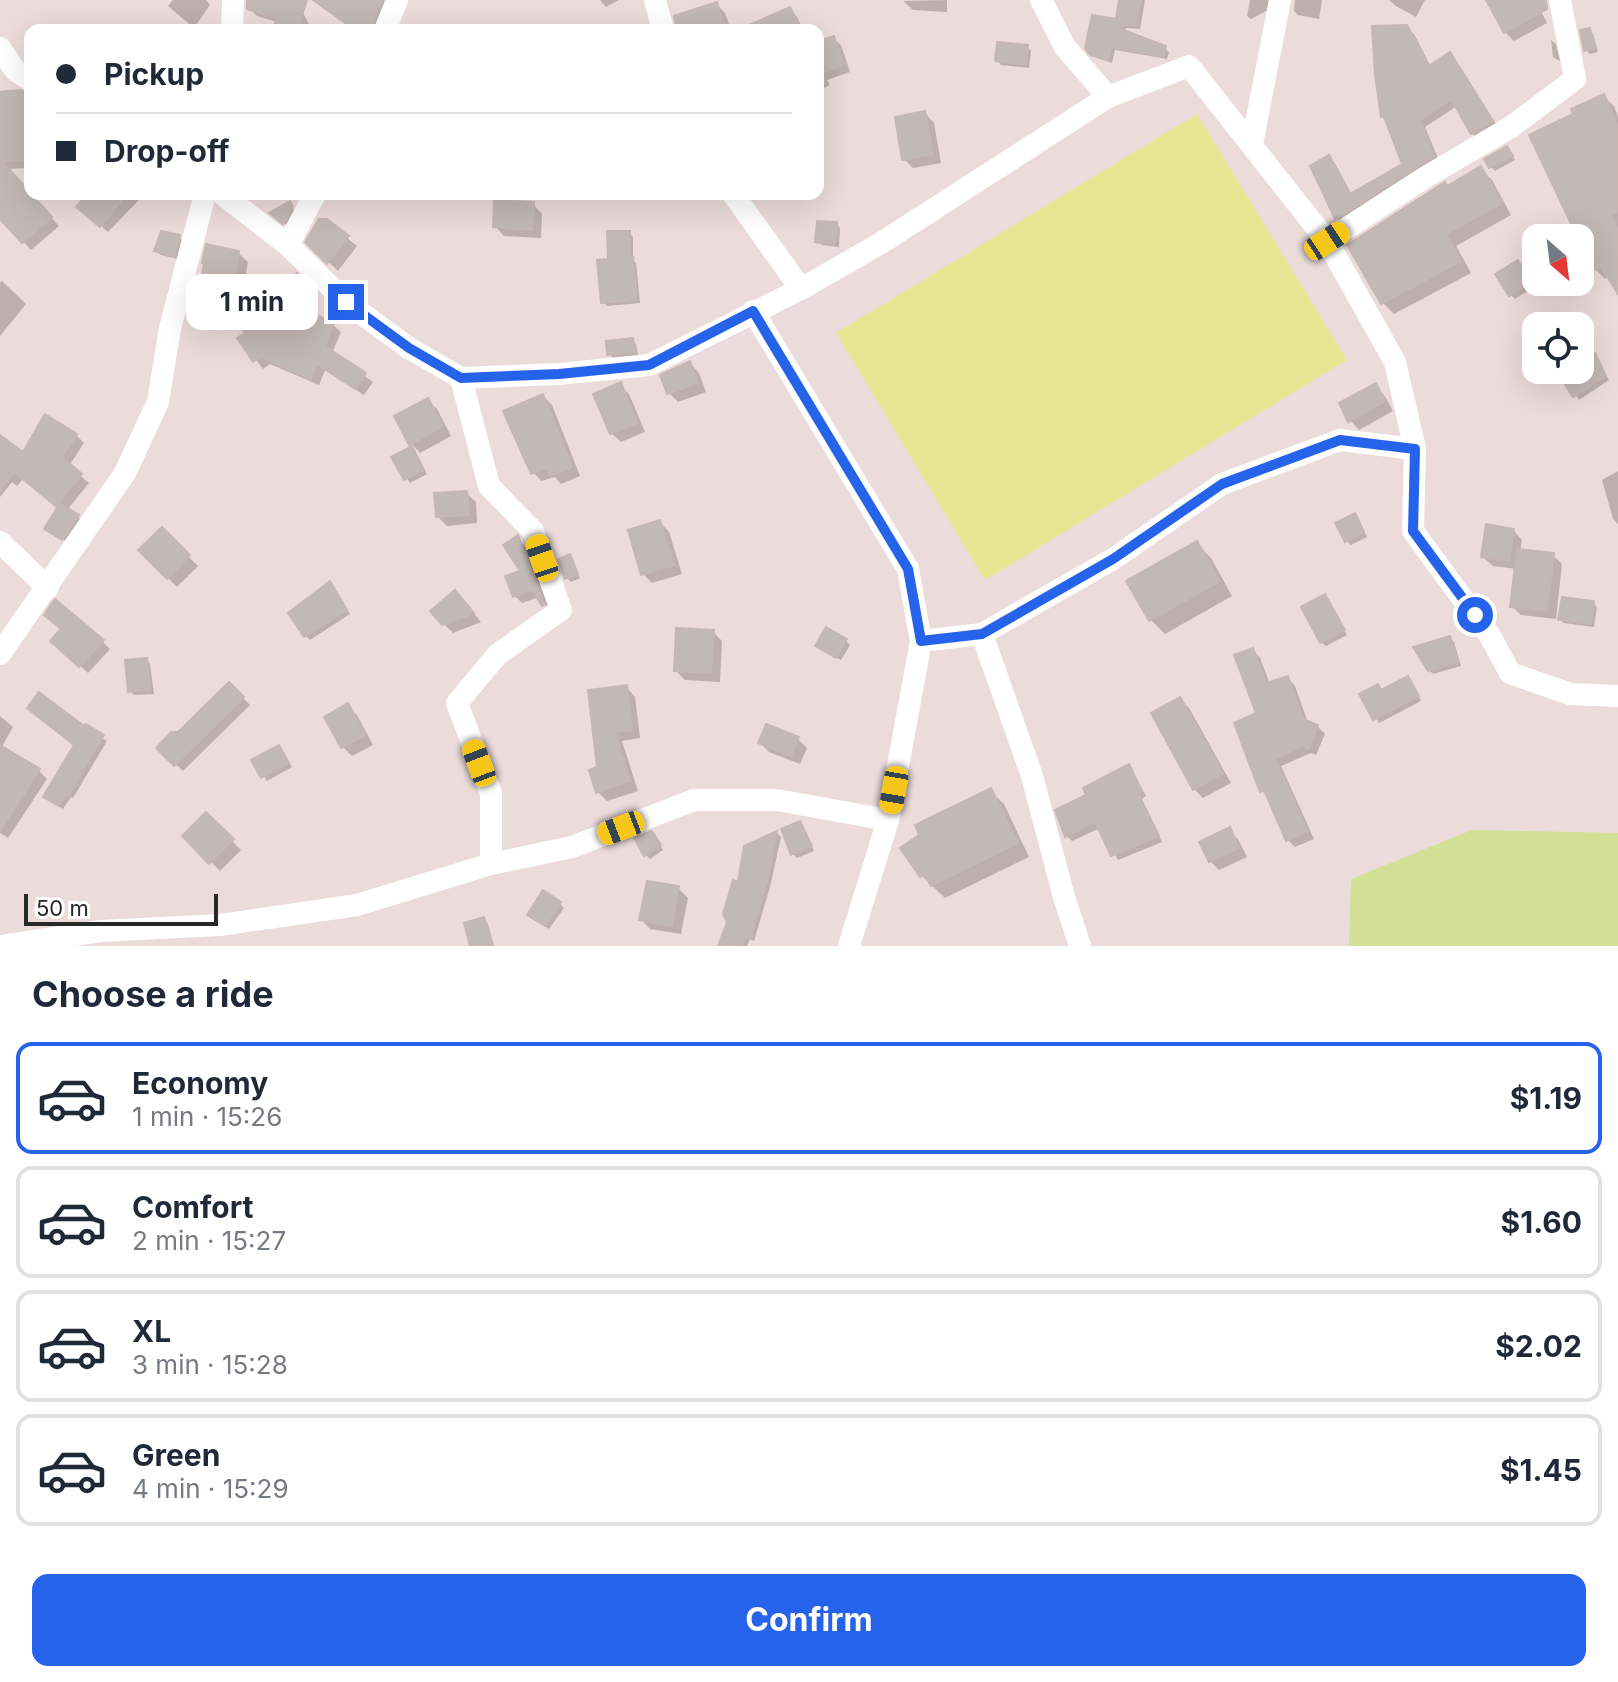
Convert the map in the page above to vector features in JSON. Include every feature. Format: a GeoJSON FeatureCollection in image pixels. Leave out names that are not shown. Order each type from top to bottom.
{"type":"FeatureCollection","features":[{"type":"Feature","properties":{"kind":"street"},"geometry":{"type":"LineString","coordinates":[[232,24],[233,0]]}},
{"type":"Feature","properties":{"kind":"street"},"geometry":{"type":"LineString","coordinates":[[387,24],[397,0]]}},
{"type":"Feature","properties":{"kind":"street"},"geometry":{"type":"LineString","coordinates":[[655,0],[661,24]]}},
{"type":"Feature","properties":{"kind":"street"},"geometry":{"type":"LineString","coordinates":[[1041,0],[1065,47],[1108,97]]}},
{"type":"Feature","properties":{"kind":"street"},"geometry":{"type":"LineString","coordinates":[[1252,144],[1280,0]]}},
{"type":"Feature","properties":{"kind":"street"},"geometry":{"type":"LineString","coordinates":[[1327,241],[1424,178],[1511,127],[1575,79],[1560,0]]}},
{"type":"Feature","properties":{"kind":"street"},"geometry":{"type":"LineString","coordinates":[[0,48],[15,70],[24,76]]}},
{"type":"Feature","properties":{"kind":"street"},"geometry":{"type":"LineString","coordinates":[[230,200],[288,245],[346,302],[409,348],[461,378],[559,374],[649,365],[801,289],[981,181],[1108,97],[1189,66],[1327,241],[1395,362],[1415,449],[1413,531],[1490,636],[1510,673],[1570,694],[1618,696]]}},
{"type":"Feature","properties":{"kind":"street"},"geometry":{"type":"LineString","coordinates":[[0,654],[125,473],[158,402],[170,328],[203,200]]}},
{"type":"Feature","properties":{"kind":"street"},"geometry":{"type":"LineString","coordinates":[[288,245],[312,200]]}},
{"type":"Feature","properties":{"kind":"street"},"geometry":{"type":"LineString","coordinates":[[737,200],[801,289]]}},
{"type":"Feature","properties":{"kind":"street"},"geometry":{"type":"LineString","coordinates":[[753,311],[908,569],[921,641],[888,820],[849,946]]}},
{"type":"Feature","properties":{"kind":"street"},"geometry":{"type":"LineString","coordinates":[[461,378],[489,486],[533,531],[561,610],[498,654],[457,703],[491,793],[491,864]]}},
{"type":"Feature","properties":{"kind":"street"},"geometry":{"type":"LineString","coordinates":[[921,641],[982,634],[1113,559],[1222,484],[1340,440],[1415,449]]}},
{"type":"Feature","properties":{"kind":"street"},"geometry":{"type":"LineString","coordinates":[[0,542],[48,588]]}},
{"type":"Feature","properties":{"kind":"street"},"geometry":{"type":"LineString","coordinates":[[982,634],[1032,776],[1080,946]]}},
{"type":"Feature","properties":{"kind":"street"},"geometry":{"type":"LineString","coordinates":[[0,946],[101,931],[220,925],[357,905],[491,864],[572,847],[694,800],[777,800],[888,820]]}},
{"type":"Feature","properties":{"kind":"green space"},"geometry":{"type":"Polygon","coordinates":[[[1472,830],[1618,833],[1618,946],[1349,946],[1351,879],[1472,830]]]}},
{"type":"Feature","properties":{"kind":"shaded area"},"geometry":{"type":"Polygon","coordinates":[[[1197,114],[1347,360],[985,580],[836,333],[1197,114]]]}},
{"type":"Feature","properties":{"kind":"building"},"geometry":{"type":"Polygon","coordinates":[[[247,0],[307,0],[299,24],[275,24],[277,18],[247,9],[247,0]]]}},
{"type":"Feature","properties":{"kind":"building"},"geometry":{"type":"Polygon","coordinates":[[[313,0],[382,0],[372,24],[347,24],[313,0]]]}},
{"type":"Feature","properties":{"kind":"building"},"geometry":{"type":"Polygon","coordinates":[[[1119,0],[1141,0],[1136,26],[1122,25],[1121,29],[1166,46],[1163,56],[1111,47],[1108,60],[1090,55],[1085,48],[1092,15],[1116,19],[1119,0]]]}},
{"type":"Feature","properties":{"kind":"building"},"geometry":{"type":"Polygon","coordinates":[[[1486,0],[1546,0],[1547,9],[1504,33],[1486,0]]]}},
{"type":"Feature","properties":{"kind":"building"},"geometry":{"type":"Polygon","coordinates":[[[717,2],[723,24],[676,24],[674,16],[717,2]]]}},
{"type":"Feature","properties":{"kind":"building"},"geometry":{"type":"Polygon","coordinates":[[[790,7],[798,24],[752,24],[790,7]]]}},
{"type":"Feature","properties":{"kind":"building"},"geometry":{"type":"Polygon","coordinates":[[[1407,25],[1429,66],[1450,52],[1493,121],[1471,134],[1451,99],[1420,120],[1434,156],[1335,219],[1310,166],[1329,155],[1350,194],[1402,164],[1384,117],[1381,117],[1372,26],[1407,25]]]}},
{"type":"Feature","properties":{"kind":"building"},"geometry":{"type":"Polygon","coordinates":[[[1590,28],[1595,48],[1584,51],[1580,30],[1590,28]]]}},
{"type":"Feature","properties":{"kind":"building"},"geometry":{"type":"Polygon","coordinates":[[[834,36],[844,65],[824,72],[824,39],[834,36]]]}},
{"type":"Feature","properties":{"kind":"building"},"geometry":{"type":"Polygon","coordinates":[[[997,42],[1028,45],[1026,65],[995,61],[997,42]]]}},
{"type":"Feature","properties":{"kind":"building"},"geometry":{"type":"Polygon","coordinates":[[[0,92],[24,92],[24,161],[2,161],[24,186],[24,200],[37,200],[52,217],[22,243],[0,219],[0,92]]]}},
{"type":"Feature","properties":{"kind":"building"},"geometry":{"type":"Polygon","coordinates":[[[1604,94],[1618,127],[1618,212],[1611,215],[1618,230],[1618,294],[1601,267],[1594,270],[1594,224],[1571,224],[1529,135],[1573,114],[1571,109],[1604,94]]]}},
{"type":"Feature","properties":{"kind":"building"},"geometry":{"type":"Polygon","coordinates":[[[925,111],[933,154],[902,160],[895,117],[925,111]]]}},
{"type":"Feature","properties":{"kind":"building"},"geometry":{"type":"Polygon","coordinates":[[[1507,146],[1513,156],[1489,168],[1484,159],[1507,146]]]}},
{"type":"Feature","properties":{"kind":"building"},"geometry":{"type":"Polygon","coordinates":[[[1481,166],[1502,203],[1446,234],[1461,261],[1381,304],[1347,245],[1445,182],[1447,186],[1481,166]]]}},
{"type":"Feature","properties":{"kind":"building"},"geometry":{"type":"Polygon","coordinates":[[[82,200],[122,200],[100,227],[76,207],[82,200]]]}},
{"type":"Feature","properties":{"kind":"building"},"geometry":{"type":"Polygon","coordinates":[[[494,200],[534,202],[532,230],[493,227],[494,200]]]}},
{"type":"Feature","properties":{"kind":"building"},"geometry":{"type":"Polygon","coordinates":[[[290,201],[293,206],[283,224],[269,213],[290,201]]]}},
{"type":"Feature","properties":{"kind":"building"},"geometry":{"type":"Polygon","coordinates":[[[319,219],[327,219],[349,236],[327,264],[305,242],[319,219]]]}},
{"type":"Feature","properties":{"kind":"building"},"geometry":{"type":"Polygon","coordinates":[[[817,221],[837,222],[835,244],[815,242],[817,221]]]}},
{"type":"Feature","properties":{"kind":"building"},"geometry":{"type":"Polygon","coordinates":[[[161,231],[180,235],[174,256],[154,251],[161,231]]]}},
{"type":"Feature","properties":{"kind":"building"},"geometry":{"type":"Polygon","coordinates":[[[607,231],[630,231],[629,257],[633,257],[637,300],[601,303],[597,260],[608,259],[607,231]]]}},
{"type":"Feature","properties":{"kind":"building"},"geometry":{"type":"Polygon","coordinates":[[[206,244],[239,251],[233,287],[201,282],[206,244]]]}},
{"type":"Feature","properties":{"kind":"building"},"geometry":{"type":"Polygon","coordinates":[[[1518,260],[1522,267],[1522,288],[1509,296],[1495,274],[1518,260]]]}},
{"type":"Feature","properties":{"kind":"building"},"geometry":{"type":"Polygon","coordinates":[[[297,273],[310,286],[307,291],[310,294],[297,306],[334,323],[325,346],[366,373],[355,389],[317,364],[311,379],[261,357],[253,362],[237,338],[245,333],[240,326],[297,273]]]}},
{"type":"Feature","properties":{"kind":"building"},"geometry":{"type":"Polygon","coordinates":[[[633,338],[635,352],[607,355],[606,341],[633,338]]]}},
{"type":"Feature","properties":{"kind":"building"},"geometry":{"type":"Polygon","coordinates":[[[1594,354],[1606,376],[1594,384],[1594,354]]]}},
{"type":"Feature","properties":{"kind":"building"},"geometry":{"type":"Polygon","coordinates":[[[690,361],[698,383],[667,394],[660,375],[690,361]]]}},
{"type":"Feature","properties":{"kind":"building"},"geometry":{"type":"Polygon","coordinates":[[[621,382],[637,423],[610,434],[593,394],[621,382]]]}},
{"type":"Feature","properties":{"kind":"building"},"geometry":{"type":"Polygon","coordinates":[[[1376,383],[1385,401],[1348,422],[1339,403],[1376,383]]]}},
{"type":"Feature","properties":{"kind":"building"},"geometry":{"type":"Polygon","coordinates":[[[1565,384],[1593,384],[1573,397],[1565,384]]]}},
{"type":"Feature","properties":{"kind":"building"},"geometry":{"type":"Polygon","coordinates":[[[543,394],[572,467],[550,476],[547,468],[531,474],[503,411],[543,394]]]}},
{"type":"Feature","properties":{"kind":"building"},"geometry":{"type":"Polygon","coordinates":[[[428,398],[443,426],[409,445],[394,416],[428,398]]]}},
{"type":"Feature","properties":{"kind":"building"},"geometry":{"type":"Polygon","coordinates":[[[45,414],[77,434],[62,457],[82,474],[56,506],[14,472],[0,491],[0,435],[23,452],[45,414]]]}},
{"type":"Feature","properties":{"kind":"building"},"geometry":{"type":"Polygon","coordinates":[[[412,446],[424,470],[404,480],[391,457],[412,446]]]}},
{"type":"Feature","properties":{"kind":"building"},"geometry":{"type":"Polygon","coordinates":[[[467,491],[469,515],[436,517],[434,493],[467,491]]]}},
{"type":"Feature","properties":{"kind":"building"},"geometry":{"type":"Polygon","coordinates":[[[60,503],[79,515],[62,540],[44,529],[60,503]]]}},
{"type":"Feature","properties":{"kind":"building"},"geometry":{"type":"Polygon","coordinates":[[[1355,513],[1364,532],[1345,542],[1335,523],[1355,513]]]}},
{"type":"Feature","properties":{"kind":"building"},"geometry":{"type":"Polygon","coordinates":[[[660,520],[674,565],[641,575],[628,530],[660,520]]]}},
{"type":"Feature","properties":{"kind":"building"},"geometry":{"type":"Polygon","coordinates":[[[1486,524],[1514,529],[1509,561],[1481,557],[1486,524]]]}},
{"type":"Feature","properties":{"kind":"building"},"geometry":{"type":"Polygon","coordinates":[[[162,527],[190,555],[167,579],[138,550],[162,527]]]}},
{"type":"Feature","properties":{"kind":"building"},"geometry":{"type":"Polygon","coordinates":[[[518,535],[542,606],[532,590],[513,597],[505,576],[520,571],[503,545],[518,535]]]}},
{"type":"Feature","properties":{"kind":"building"},"geometry":{"type":"Polygon","coordinates":[[[1197,541],[1220,581],[1149,621],[1126,581],[1197,541]]]}},
{"type":"Feature","properties":{"kind":"building"},"geometry":{"type":"Polygon","coordinates":[[[1517,549],[1554,553],[1547,611],[1510,607],[1517,549]]]}},
{"type":"Feature","properties":{"kind":"building"},"geometry":{"type":"Polygon","coordinates":[[[570,554],[578,574],[565,579],[558,559],[570,554]]]}},
{"type":"Feature","properties":{"kind":"building"},"geometry":{"type":"Polygon","coordinates":[[[330,581],[347,610],[304,637],[288,613],[330,581]]]}},
{"type":"Feature","properties":{"kind":"building"},"geometry":{"type":"Polygon","coordinates":[[[455,590],[474,613],[442,625],[430,611],[455,590]]]}},
{"type":"Feature","properties":{"kind":"building"},"geometry":{"type":"Polygon","coordinates":[[[1325,594],[1345,630],[1320,643],[1301,607],[1325,594]]]}},
{"type":"Feature","properties":{"kind":"building"},"geometry":{"type":"Polygon","coordinates":[[[1562,597],[1594,601],[1591,624],[1558,620],[1562,597]]]}},
{"type":"Feature","properties":{"kind":"building"},"geometry":{"type":"Polygon","coordinates":[[[55,599],[104,640],[79,667],[50,641],[61,629],[44,615],[55,599]]]}},
{"type":"Feature","properties":{"kind":"building"},"geometry":{"type":"Polygon","coordinates":[[[826,627],[847,639],[836,658],[815,646],[826,627]]]}},
{"type":"Feature","properties":{"kind":"building"},"geometry":{"type":"Polygon","coordinates":[[[676,628],[714,630],[711,673],[674,671],[676,628]]]}},
{"type":"Feature","properties":{"kind":"building"},"geometry":{"type":"Polygon","coordinates":[[[1450,636],[1458,662],[1428,671],[1413,647],[1450,636]]]}},
{"type":"Feature","properties":{"kind":"building"},"geometry":{"type":"Polygon","coordinates":[[[1253,648],[1266,683],[1288,676],[1303,719],[1318,725],[1309,749],[1302,746],[1275,759],[1308,832],[1286,841],[1264,790],[1260,792],[1234,723],[1256,713],[1234,655],[1253,648]]]}},
{"type":"Feature","properties":{"kind":"building"},"geometry":{"type":"Polygon","coordinates":[[[147,658],[150,690],[128,692],[125,660],[147,658]]]}},
{"type":"Feature","properties":{"kind":"building"},"geometry":{"type":"Polygon","coordinates":[[[1408,676],[1419,696],[1373,720],[1359,694],[1378,684],[1381,690],[1408,676]]]}},
{"type":"Feature","properties":{"kind":"building"},"geometry":{"type":"Polygon","coordinates":[[[229,682],[244,697],[174,766],[156,748],[171,732],[178,732],[229,682]]]}},
{"type":"Feature","properties":{"kind":"building"},"geometry":{"type":"Polygon","coordinates":[[[627,685],[632,730],[615,732],[630,781],[596,793],[589,770],[597,767],[588,690],[627,685]]]}},
{"type":"Feature","properties":{"kind":"building"},"geometry":{"type":"Polygon","coordinates":[[[39,692],[84,726],[86,724],[104,735],[59,806],[43,797],[74,745],[27,708],[39,692]]]}},
{"type":"Feature","properties":{"kind":"building"},"geometry":{"type":"Polygon","coordinates":[[[1180,697],[1223,773],[1193,790],[1151,713],[1180,697]]]}},
{"type":"Feature","properties":{"kind":"building"},"geometry":{"type":"Polygon","coordinates":[[[348,703],[365,735],[341,748],[324,717],[348,703]]]}},
{"type":"Feature","properties":{"kind":"building"},"geometry":{"type":"Polygon","coordinates":[[[766,724],[799,737],[791,756],[758,743],[766,724]]]}},
{"type":"Feature","properties":{"kind":"building"},"geometry":{"type":"Polygon","coordinates":[[[0,745],[40,769],[0,831],[0,745]]]}},
{"type":"Feature","properties":{"kind":"building"},"geometry":{"type":"Polygon","coordinates":[[[279,745],[289,763],[261,778],[251,760],[279,745]]]}},
{"type":"Feature","properties":{"kind":"building"},"geometry":{"type":"Polygon","coordinates":[[[1129,764],[1142,791],[1138,793],[1159,836],[1111,856],[1095,822],[1065,837],[1055,810],[1086,795],[1083,788],[1129,764]]]}},
{"type":"Feature","properties":{"kind":"building"},"geometry":{"type":"Polygon","coordinates":[[[991,788],[1018,843],[931,886],[924,874],[920,877],[900,848],[919,835],[915,825],[991,788]]]}},
{"type":"Feature","properties":{"kind":"building"},"geometry":{"type":"Polygon","coordinates":[[[206,812],[234,839],[209,864],[182,836],[206,812]]]}},
{"type":"Feature","properties":{"kind":"building"},"geometry":{"type":"Polygon","coordinates":[[[800,821],[812,846],[791,855],[781,829],[800,821]]]}},
{"type":"Feature","properties":{"kind":"building"},"geometry":{"type":"Polygon","coordinates":[[[1230,827],[1239,848],[1209,862],[1199,842],[1230,827]]]}},
{"type":"Feature","properties":{"kind":"building"},"geometry":{"type":"Polygon","coordinates":[[[652,831],[661,845],[644,856],[634,838],[652,831]]]}},
{"type":"Feature","properties":{"kind":"building"},"geometry":{"type":"Polygon","coordinates":[[[777,831],[767,882],[750,938],[746,937],[742,946],[718,946],[727,922],[723,914],[733,880],[738,882],[744,846],[777,831]]]}},
{"type":"Feature","properties":{"kind":"building"},"geometry":{"type":"Polygon","coordinates":[[[647,881],[679,886],[672,926],[639,920],[647,881]]]}},
{"type":"Feature","properties":{"kind":"building"},"geometry":{"type":"Polygon","coordinates":[[[543,890],[561,902],[545,926],[527,915],[543,890]]]}},
{"type":"Feature","properties":{"kind":"building"},"geometry":{"type":"Polygon","coordinates":[[[484,917],[492,946],[470,946],[464,923],[484,917]]]}},
{"type":"Feature","properties":{"kind":"route"},"geometry":{"type":"LineString","coordinates":[[346,302],[409,348],[461,378],[559,374],[649,365],[753,311],[908,569],[921,641],[982,634],[1113,559],[1222,484],[1340,440],[1415,449],[1413,531],[1475,615]]}}]}
